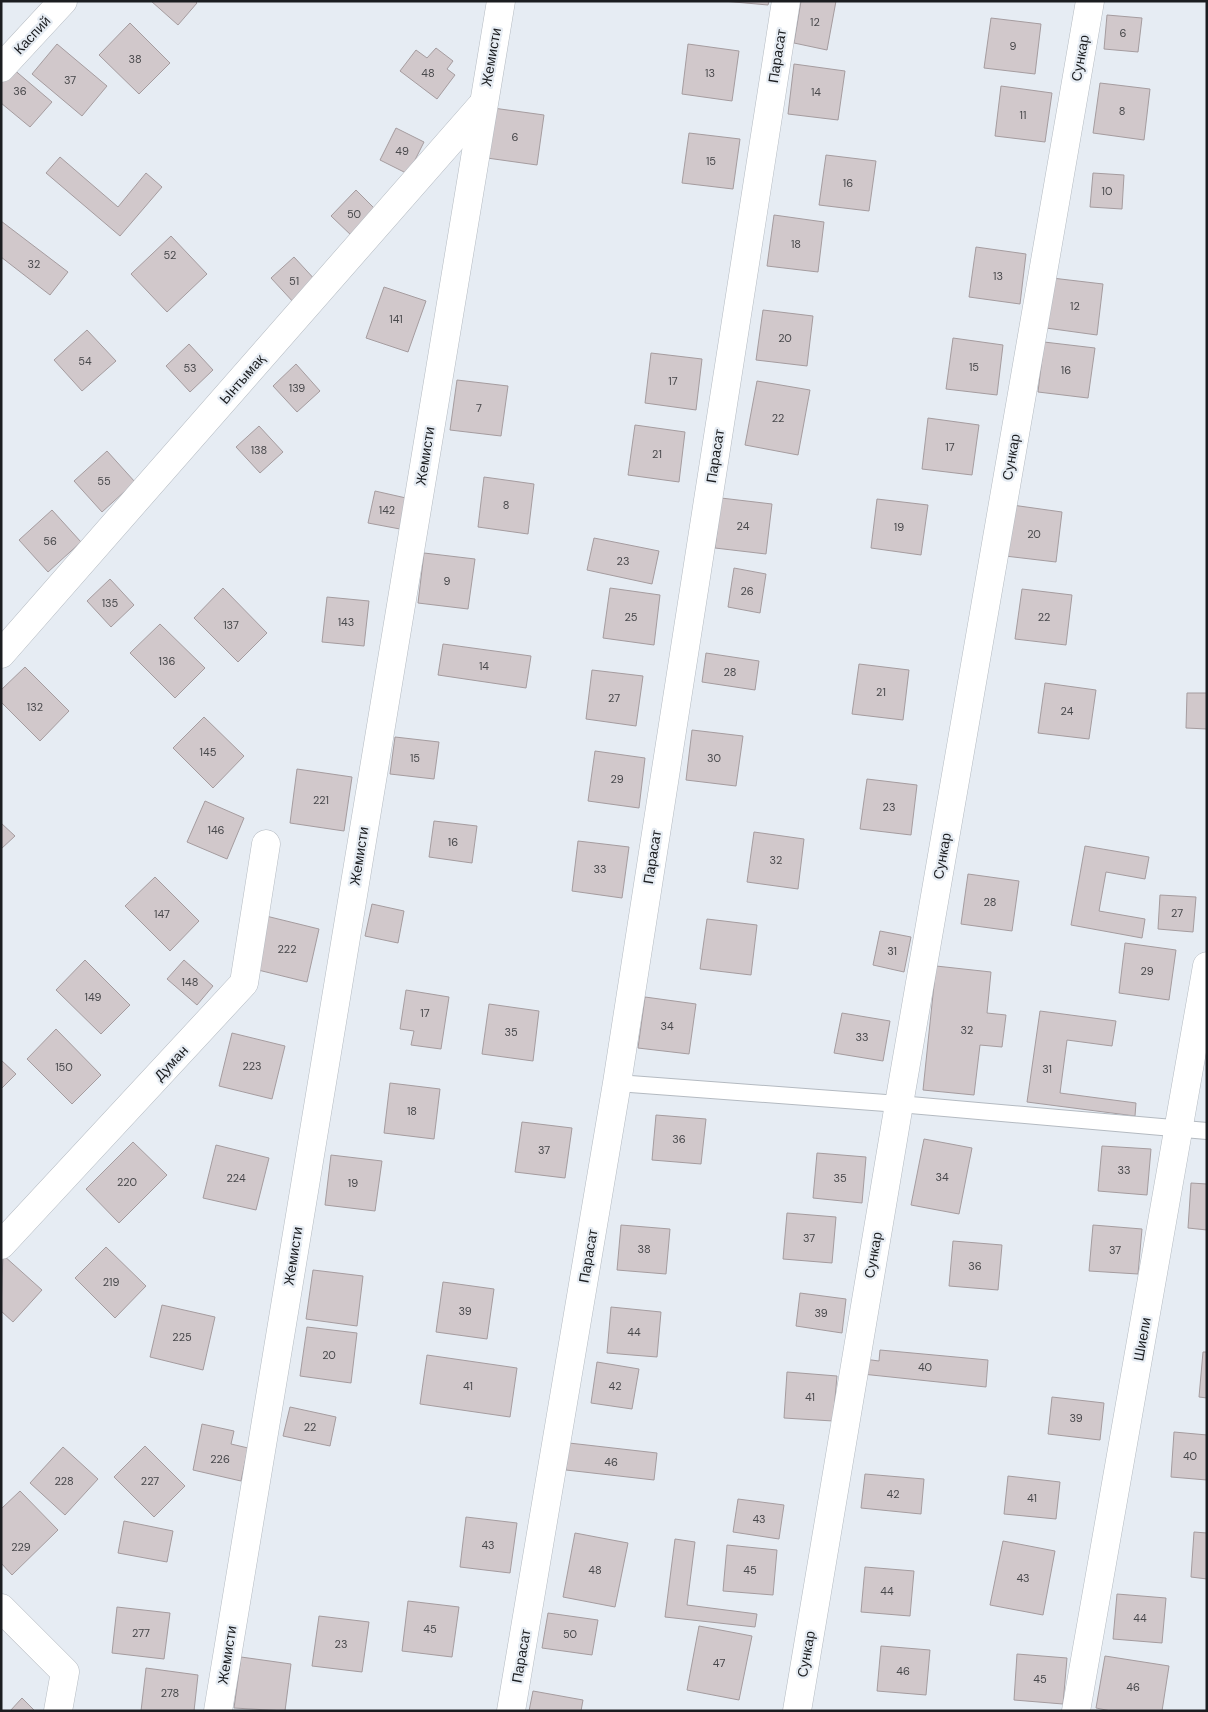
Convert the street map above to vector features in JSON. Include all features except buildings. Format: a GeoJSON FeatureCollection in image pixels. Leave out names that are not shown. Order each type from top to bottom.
{"type":"FeatureCollection","features":[{"type":"Feature","properties":{"kind":"street","name":"Каспий"},"geometry":{"type":"LineString","coordinates":[[1,68],[63,1]]}},
{"type":"Feature","properties":{"kind":"street","name":"Жемисти"},"geometry":{"type":"LineString","coordinates":[[218,1711],[482,105],[501,1]]}},
{"type":"Feature","properties":{"kind":"street","name":"Парасат"},"geometry":{"type":"LineString","coordinates":[[511,1711],[617,1083],[786,1]]}},
{"type":"Feature","properties":{"kind":"street","name":"Сункар"},"geometry":{"type":"LineString","coordinates":[[797,1711],[899,1104],[1090,1]]}},
{"type":"Feature","properties":{"kind":"street","name":"Ынтымақ"},"geometry":{"type":"LineString","coordinates":[[1,654],[482,105]]}},
{"type":"Feature","properties":{"kind":"street","name":"Думан"},"geometry":{"type":"LineString","coordinates":[[1,1245],[244,983],[266,844]]}},
{"type":"Feature","properties":{"kind":"street","name":"Шиели"},"geometry":{"type":"LineString","coordinates":[[1076,1711],[1207,966]]}},
{"type":"Feature","properties":{"kind":"street"},"geometry":{"type":"LineString","coordinates":[[1,1608],[65,1672],[58,1711]]}},
{"type":"Feature","properties":{"kind":"lane"},"geometry":{"type":"LineString","coordinates":[[617,1083],[899,1104],[1207,1132]]}}]}
